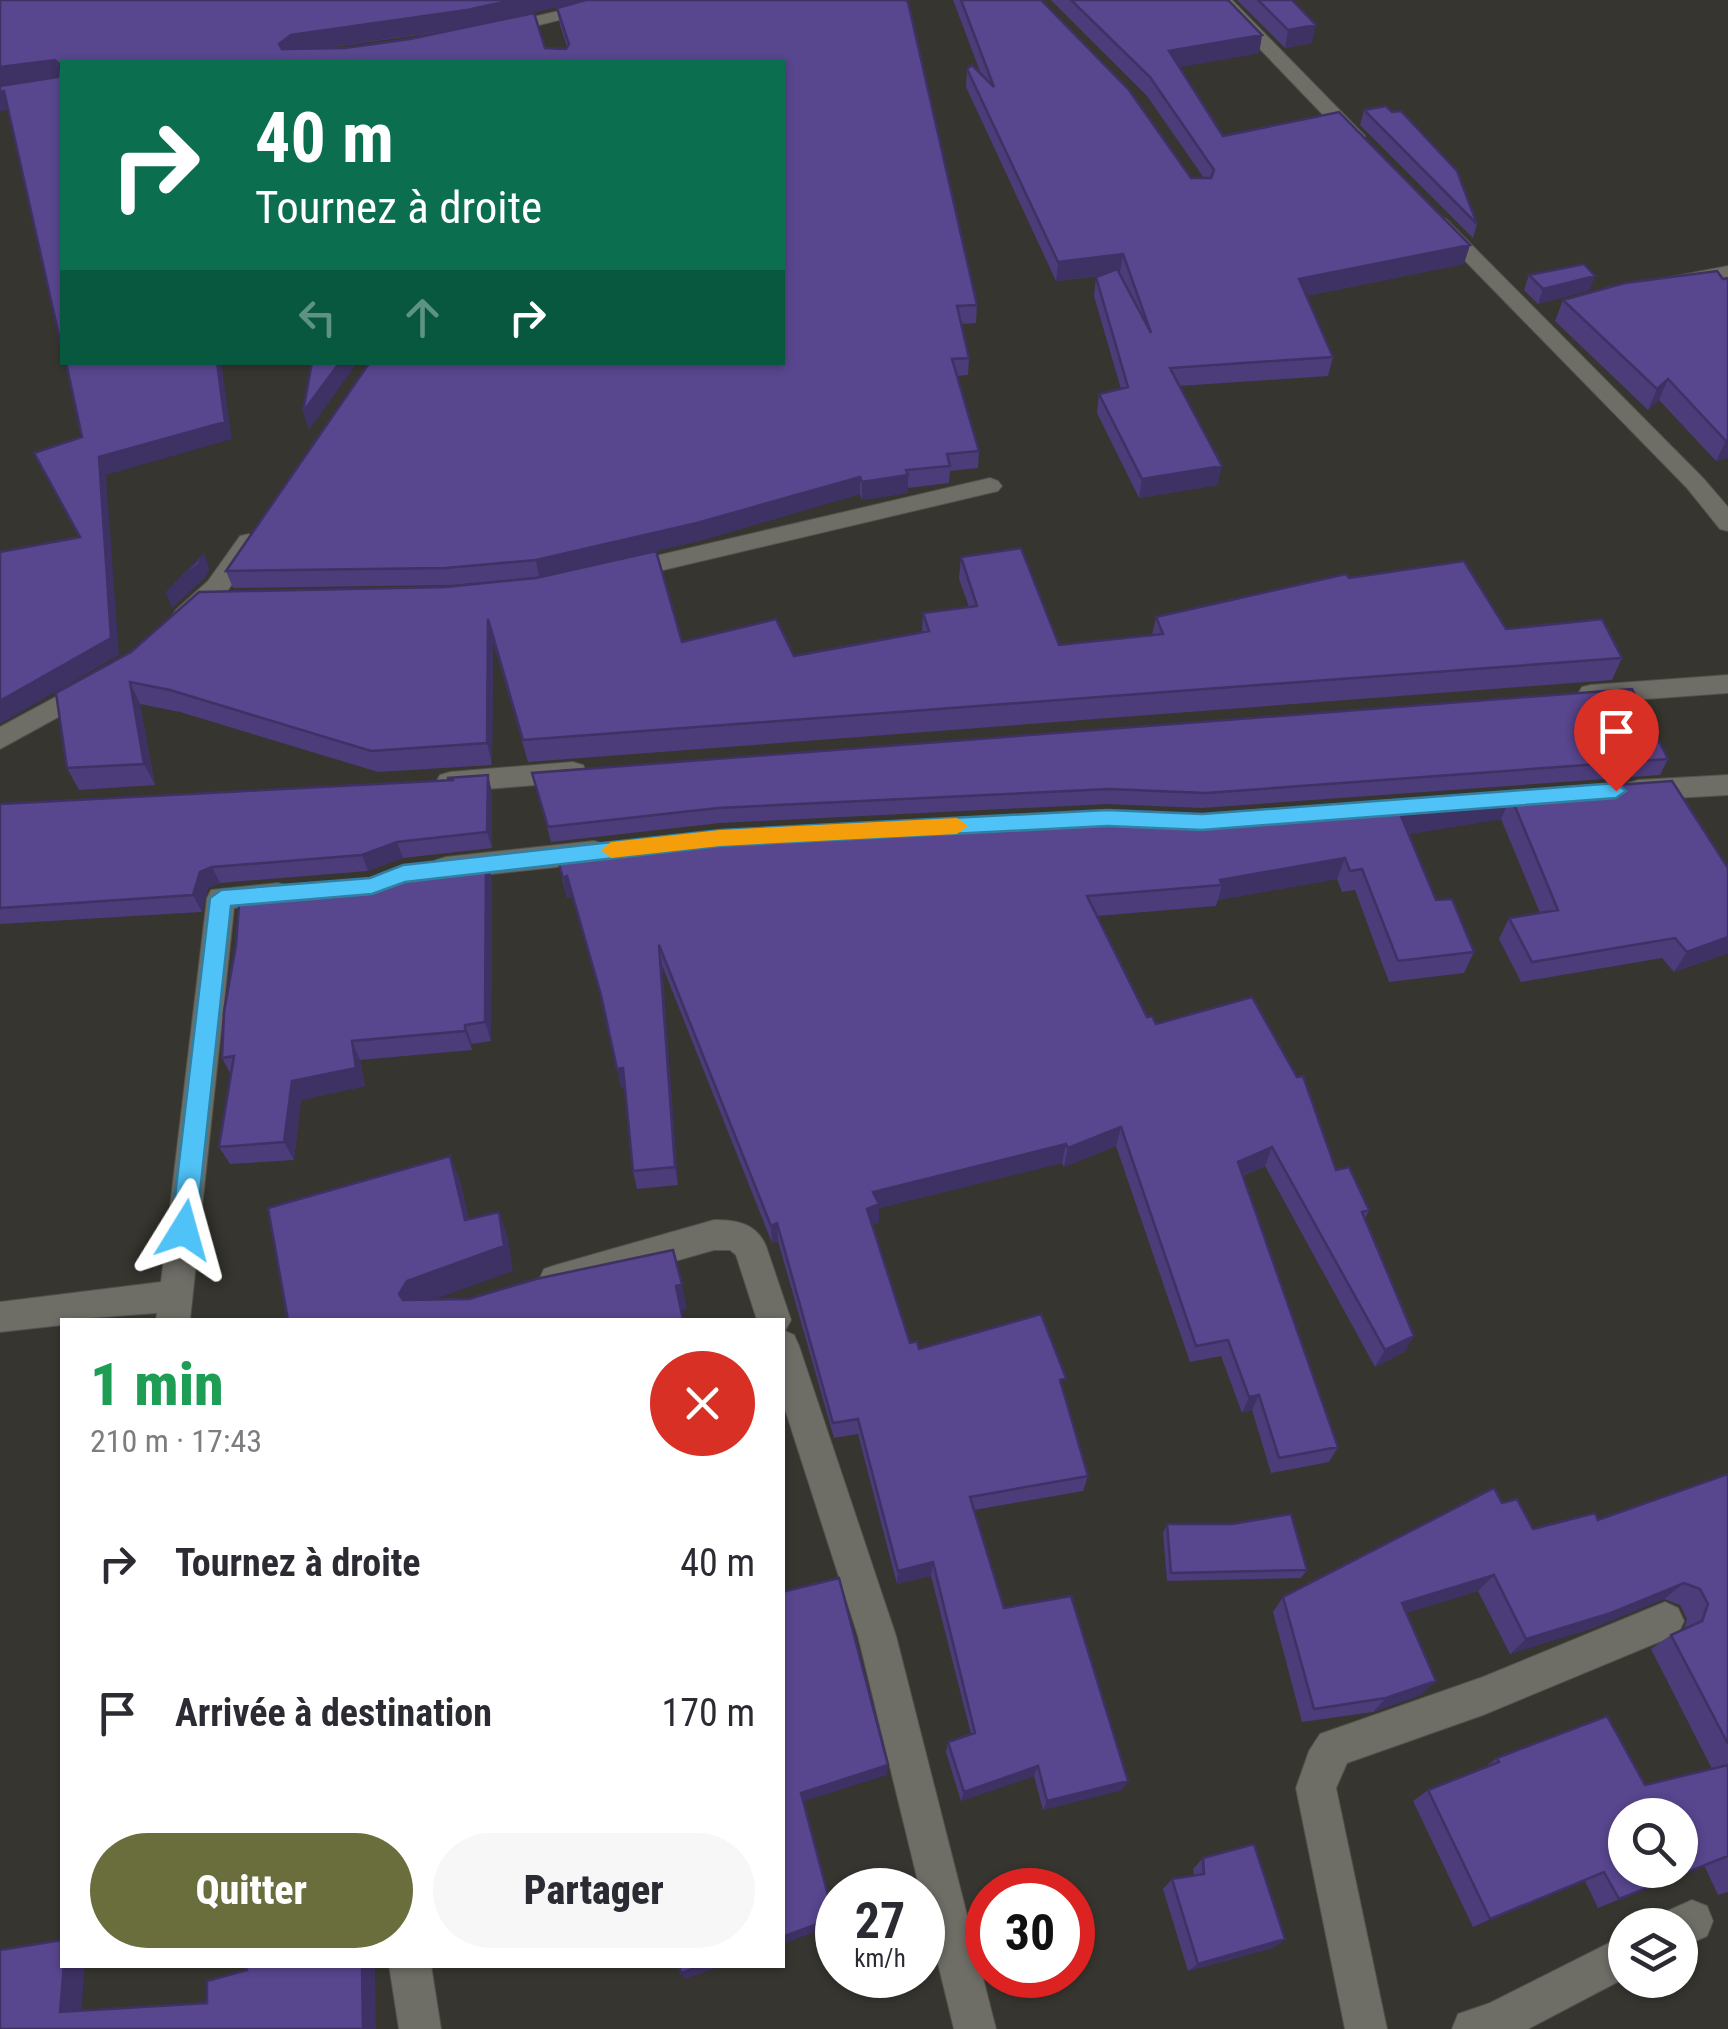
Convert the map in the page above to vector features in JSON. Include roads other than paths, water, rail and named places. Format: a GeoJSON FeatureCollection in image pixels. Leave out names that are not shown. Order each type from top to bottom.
{"type":"FeatureCollection","features":[{"type":"Feature","properties":{"kind":"street"},"geometry":{"type":"LineString","coordinates":[[490,32],[548,28],[584,4],[628,0]]}},
{"type":"Feature","properties":{"kind":"street"},"geometry":{"type":"LineString","coordinates":[[1222,0],[1368,151]]}},
{"type":"Feature","properties":{"kind":"street"},"geometry":{"type":"LineString","coordinates":[[1418,202],[1695,484],[1728,523]]}},
{"type":"Feature","properties":{"kind":"street"},"geometry":{"type":"LineString","coordinates":[[1655,286],[1728,272]]}},
{"type":"Feature","properties":{"kind":"street"},"geometry":{"type":"LineString","coordinates":[[1529,317],[1565,308]]}},
{"type":"Feature","properties":{"kind":"street"},"geometry":{"type":"LineString","coordinates":[[597,577],[990,486]]}},
{"type":"Feature","properties":{"kind":"street"},"geometry":{"type":"LineString","coordinates":[[172,628],[217,587],[267,517]]}},
{"type":"Feature","properties":{"kind":"street"},"geometry":{"type":"LineString","coordinates":[[200,602],[240,600]]}},
{"type":"Feature","properties":{"kind":"street"},"geometry":{"type":"LineString","coordinates":[[0,740],[114,674]]}},
{"type":"Feature","properties":{"kind":"street"},"geometry":{"type":"LineString","coordinates":[[1569,696],[1728,684]]}},
{"type":"Feature","properties":{"kind":"street"},"geometry":{"type":"LineString","coordinates":[[417,784],[595,770]]}},
{"type":"Feature","properties":{"kind":"street"},"geometry":{"type":"LineString","coordinates":[[1616,791],[1728,784]]}},
{"type":"Feature","properties":{"kind":"street"},"geometry":{"type":"LineString","coordinates":[[422,871],[629,848]]}},
{"type":"Feature","properties":{"kind":"street"},"geometry":{"type":"LineString","coordinates":[[0,1316],[174,1308],[221,898],[315,890]]}},
{"type":"Feature","properties":{"kind":"street"},"geometry":{"type":"LineString","coordinates":[[520,1292],[608,1263],[714,1235],[736,1235],[750,1246],[773,1318]]}},
{"type":"Feature","properties":{"kind":"street"},"geometry":{"type":"LineString","coordinates":[[785,1355],[877,1636],[975,2029]]}},
{"type":"Feature","properties":{"kind":"street"},"geometry":{"type":"LineString","coordinates":[[1366,2029],[1316,1788],[1323,1765],[1334,1748],[1483,1696],[1665,1621]]}},
{"type":"Feature","properties":{"kind":"street"},"geometry":{"type":"LineString","coordinates":[[1489,2027],[1608,1965]]}},
{"type":"Feature","properties":{"kind":"street"},"geometry":{"type":"LineString","coordinates":[[410,1968],[420,2029]]}}]}
